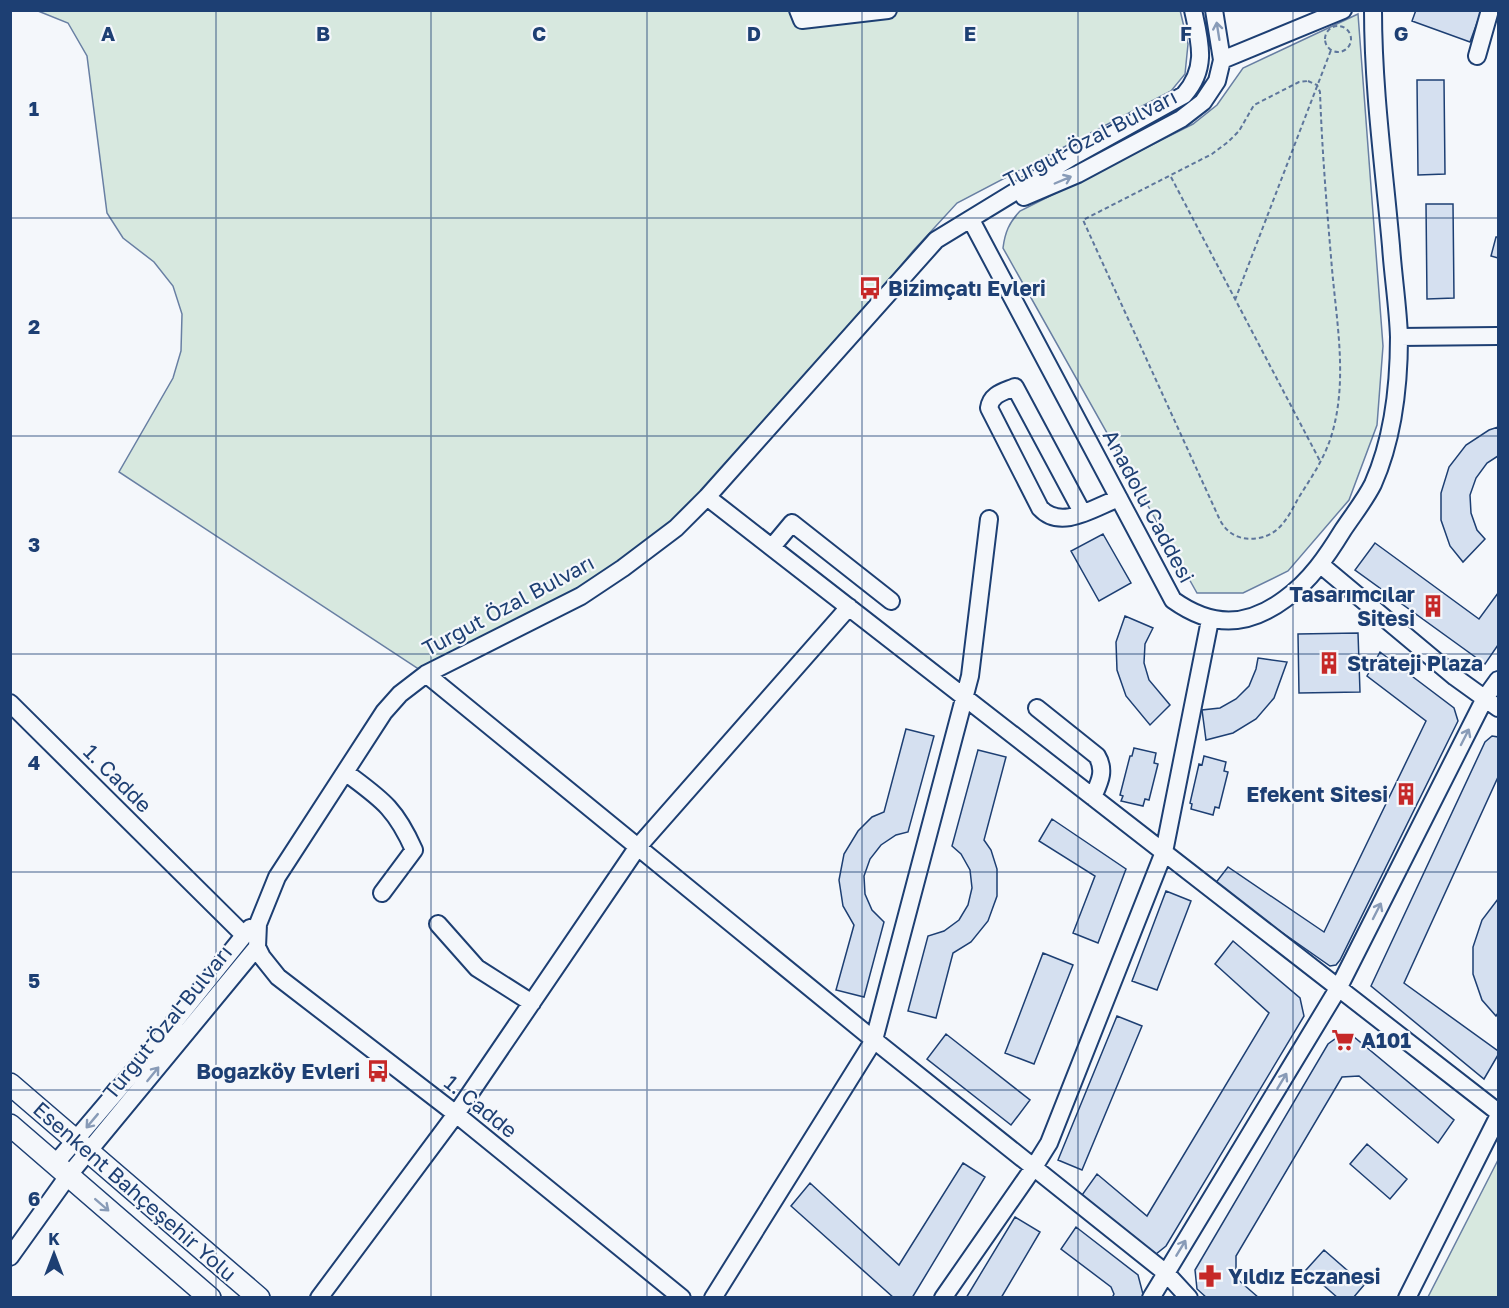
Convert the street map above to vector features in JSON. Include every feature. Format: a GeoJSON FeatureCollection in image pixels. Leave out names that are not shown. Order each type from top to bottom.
{"type":"FeatureCollection","features":[{"type":"Feature","properties":{"kind":"main road","name":"Esenkent Bahçeşehir Yolu"},"geometry":{"type":"LineString","coordinates":[[10,1084],[259,1298]]}},
{"type":"Feature","properties":{"kind":"main road","name":"Esenkent Bahçeşehir Yolu"},"geometry":{"type":"LineString","coordinates":[[10,1125],[210,1298]]}},
{"type":"Feature","properties":{"kind":"street"},"geometry":{"type":"LineString","coordinates":[[798,10],[802,20],[888,10]]}},
{"type":"Feature","properties":{"kind":"street","name":"Turgut Özal Bulvarı"},"geometry":{"type":"LineString","coordinates":[[10,1257],[62,1170],[250,941],[257,930],[277,877],[384,712],[400,694],[426,674],[581,596],[676,528],[707,497],[936,240],[1072,157],[1184,95],[1195,81],[1200,63],[1200,47],[1193,10]]}},
{"type":"Feature","properties":{"kind":"street","name":"Turgut Özal Bulvarı"},"geometry":{"type":"LineString","coordinates":[[971,220],[1078,174],[1188,115],[1203,102],[1217,81],[1222,60],[1214,10]]}},
{"type":"Feature","properties":{"kind":"street"},"geometry":{"type":"LineString","coordinates":[[1222,60],[1343,10]]}},
{"type":"Feature","properties":{"kind":"street","name":"Anadolu Caddesi"},"geometry":{"type":"LineString","coordinates":[[971,220],[1173,600],[1190,612],[1210,620],[1231,621],[1275,607],[1296,592],[1321,565],[1372,486],[1384,453],[1393,415],[1399,337],[1374,61],[1373,10]]}},
{"type":"Feature","properties":{"kind":"street"},"geometry":{"type":"LineString","coordinates":[[1477,56],[1490,10]]}},
{"type":"Feature","properties":{"kind":"street"},"geometry":{"type":"LineString","coordinates":[[1399,337],[1498,336]]}},
{"type":"Feature","properties":{"kind":"street"},"geometry":{"type":"LineString","coordinates":[[1082,512],[1015,387],[997,394],[991,400],[989,408],[1040,508],[1045,513],[1057,519],[1069,518],[1119,498]]}},
{"type":"Feature","properties":{"kind":"street"},"geometry":{"type":"LineString","coordinates":[[707,497],[1498,1112]]}},
{"type":"Feature","properties":{"kind":"street"},"geometry":{"type":"LineString","coordinates":[[713,1298],[874,1040],[965,699],[972,663],[989,519]]}},
{"type":"Feature","properties":{"kind":"street"},"geometry":{"type":"LineString","coordinates":[[772,547],[792,523],[891,601]]}},
{"type":"Feature","properties":{"kind":"street"},"geometry":{"type":"LineString","coordinates":[[1321,565],[1455,677],[1492,703]]}},
{"type":"Feature","properties":{"kind":"street"},"geometry":{"type":"LineString","coordinates":[[319,1298],[456,1114],[637,848],[849,607]]}},
{"type":"Feature","properties":{"kind":"street"},"geometry":{"type":"LineString","coordinates":[[943,1298],[1049,1143],[1164,852],[1210,620]]}},
{"type":"Feature","properties":{"kind":"street"},"geometry":{"type":"LineString","coordinates":[[426,674],[874,1040],[1166,1273],[1189,1298]]}},
{"type":"Feature","properties":{"kind":"street"},"geometry":{"type":"LineString","coordinates":[[1151,1298],[1339,987],[1492,703],[1498,680]]}},
{"type":"Feature","properties":{"kind":"street","name":"1. Cadde"},"geometry":{"type":"LineString","coordinates":[[10,703],[250,941],[278,977],[456,1114],[682,1298]]}},
{"type":"Feature","properties":{"kind":"street"},"geometry":{"type":"LineString","coordinates":[[1037,708],[1097,756],[1102,775],[1093,797]]}},
{"type":"Feature","properties":{"kind":"street"},"geometry":{"type":"LineString","coordinates":[[345,772],[393,811],[405,828],[414,849],[382,893]]}},
{"type":"Feature","properties":{"kind":"street"},"geometry":{"type":"LineString","coordinates":[[438,924],[477,968],[532,1004]]}},
{"type":"Feature","properties":{"kind":"street"},"geometry":{"type":"LineString","coordinates":[[1407,1298],[1498,1117]]}},
{"type":"Feature","properties":{"kind":"path"},"geometry":{"type":"LineString","coordinates":[[1335,27],[1347,29],[1352,41],[1348,49],[1339,53],[1331,50],[1326,44],[1328,32],[1335,27]]}},
{"type":"Feature","properties":{"kind":"path"},"geometry":{"type":"LineString","coordinates":[[1235,300],[1331,50]]}},
{"type":"Feature","properties":{"kind":"path"},"geometry":{"type":"LineString","coordinates":[[1308,81],[1317,86],[1320,92],[1323,162],[1341,382],[1331,437],[1320,462],[1282,526],[1270,536],[1244,539],[1232,535],[1223,526],[1083,220],[1171,177],[1212,154],[1228,142],[1257,103],[1299,82],[1308,81]]}},
{"type":"Feature","properties":{"kind":"path"},"geometry":{"type":"LineString","coordinates":[[1171,177],[1320,462]]}},
{"type":"Feature","properties":{"kind":"shaded area"},"geometry":{"type":"Polygon","coordinates":[[[1180,10],[1188,44],[1185,74],[1171,91],[957,203],[913,251],[707,497],[623,568],[426,674],[119,472],[173,378],[181,351],[182,314],[173,286],[154,262],[123,238],[107,213],[87,56],[68,23],[38,11],[1180,10]]]}},
{"type":"Feature","properties":{"kind":"shaded area"},"geometry":{"type":"Polygon","coordinates":[[[1358,14],[1383,346],[1377,425],[1349,500],[1288,571],[1243,593],[1197,593],[1003,248],[1005,237],[1010,224],[1020,211],[1193,124],[1217,105],[1243,68],[1358,14]]]}},
{"type":"Feature","properties":{"kind":"shaded area"},"geometry":{"type":"Polygon","coordinates":[[[1498,1160],[1498,1297],[1428,1297],[1498,1160]]]}},
{"type":"Feature","properties":{"kind":"building"},"geometry":{"type":"Polygon","coordinates":[[[1416,10],[1478,10],[1481,12],[1470,42],[1412,21],[1416,10]]]}},
{"type":"Feature","properties":{"kind":"building"},"geometry":{"type":"Polygon","coordinates":[[[1417,80],[1444,80],[1445,174],[1418,175],[1417,80]]]}},
{"type":"Feature","properties":{"kind":"building"},"geometry":{"type":"Polygon","coordinates":[[[1426,204],[1453,204],[1454,298],[1427,299],[1426,204]]]}},
{"type":"Feature","properties":{"kind":"building"},"geometry":{"type":"Polygon","coordinates":[[[1496,237],[1498,237],[1498,258],[1491,256],[1496,237]]]}},
{"type":"Feature","properties":{"kind":"building"},"geometry":{"type":"Polygon","coordinates":[[[1498,427],[1498,456],[1487,463],[1476,478],[1470,495],[1471,513],[1477,530],[1485,539],[1463,562],[1450,546],[1441,520],[1441,493],[1449,467],[1466,445],[1498,427]]]}},
{"type":"Feature","properties":{"kind":"building"},"geometry":{"type":"Polygon","coordinates":[[[1103,534],[1131,583],[1099,601],[1071,551],[1103,534]]]}},
{"type":"Feature","properties":{"kind":"building","name":"Tasarımcılar Sitesi"},"geometry":{"type":"Polygon","coordinates":[[[1375,543],[1479,619],[1498,593],[1498,645],[1485,664],[1355,570],[1375,543]]]}},
{"type":"Feature","properties":{"kind":"building"},"geometry":{"type":"Polygon","coordinates":[[[1125,616],[1153,628],[1145,644],[1144,663],[1149,680],[1170,705],[1150,725],[1126,696],[1117,670],[1116,642],[1125,616]]]}},
{"type":"Feature","properties":{"kind":"building","name":"Strateji Plaza"},"geometry":{"type":"Polygon","coordinates":[[[1358,633],[1360,692],[1299,693],[1298,634],[1358,633]]]}},
{"type":"Feature","properties":{"kind":"building","name":"Efekent Sitesi"},"geometry":{"type":"Polygon","coordinates":[[[1380,652],[1454,708],[1458,721],[1340,960],[1336,965],[1330,966],[1214,885],[1228,867],[1324,932],[1426,721],[1367,676],[1380,652]]]}},
{"type":"Feature","properties":{"kind":"building"},"geometry":{"type":"Polygon","coordinates":[[[1258,658],[1287,662],[1274,698],[1256,719],[1233,733],[1206,740],[1202,710],[1220,708],[1236,699],[1249,686],[1258,658]]]}},
{"type":"Feature","properties":{"kind":"building"},"geometry":{"type":"Polygon","coordinates":[[[906,729],[934,736],[908,832],[896,835],[881,845],[870,859],[864,876],[865,894],[872,910],[884,922],[864,997],[836,990],[854,925],[843,906],[839,880],[844,854],[858,831],[872,817],[884,812],[906,729]]]}},
{"type":"Feature","properties":{"kind":"building"},"geometry":{"type":"Polygon","coordinates":[[[1492,736],[1498,737],[1498,777],[1404,983],[1498,1051],[1484,1079],[1371,986],[1485,742],[1492,736]]]}},
{"type":"Feature","properties":{"kind":"building"},"geometry":{"type":"Polygon","coordinates":[[[1134,748],[1156,753],[1154,763],[1158,764],[1149,800],[1145,799],[1143,806],[1121,801],[1123,796],[1120,795],[1134,748]]]}},
{"type":"Feature","properties":{"kind":"building"},"geometry":{"type":"Polygon","coordinates":[[[978,750],[1006,757],[984,840],[991,850],[997,869],[997,896],[988,921],[971,942],[953,953],[936,1018],[908,1011],[928,936],[944,931],[959,920],[968,905],[972,888],[970,870],[961,854],[952,846],[978,750]]]}},
{"type":"Feature","properties":{"kind":"building"},"geometry":{"type":"Polygon","coordinates":[[[1204,756],[1226,762],[1224,771],[1228,772],[1219,808],[1215,807],[1213,815],[1191,809],[1192,804],[1190,803],[1199,764],[1202,765],[1204,756]]]}},
{"type":"Feature","properties":{"kind":"building"},"geometry":{"type":"Polygon","coordinates":[[[1052,819],[1126,869],[1098,943],[1073,933],[1095,876],[1039,841],[1052,819]]]}},
{"type":"Feature","properties":{"kind":"building"},"geometry":{"type":"Polygon","coordinates":[[[1166,891],[1191,901],[1157,990],[1132,981],[1166,891]]]}},
{"type":"Feature","properties":{"kind":"building"},"geometry":{"type":"Polygon","coordinates":[[[1498,899],[1498,1013],[1496,1016],[1482,1000],[1473,974],[1473,947],[1482,920],[1498,899]]]}},
{"type":"Feature","properties":{"kind":"building"},"geometry":{"type":"Polygon","coordinates":[[[1233,941],[1300,998],[1304,1016],[1166,1246],[1156,1254],[1082,1195],[1097,1174],[1147,1216],[1269,1013],[1215,964],[1233,941]]]}},
{"type":"Feature","properties":{"kind":"building"},"geometry":{"type":"Polygon","coordinates":[[[1043,953],[1073,965],[1034,1064],[1005,1053],[1043,953]]]}},
{"type":"Feature","properties":{"kind":"building"},"geometry":{"type":"Polygon","coordinates":[[[1117,1016],[1142,1026],[1082,1170],[1058,1160],[1117,1016]]]}},
{"type":"Feature","properties":{"kind":"building"},"geometry":{"type":"Polygon","coordinates":[[[946,1034],[1030,1100],[1011,1125],[927,1059],[946,1034]]]}},
{"type":"Feature","properties":{"kind":"building"},"geometry":{"type":"Polygon","coordinates":[[[1345,1036],[1354,1037],[1454,1120],[1438,1143],[1359,1076],[1342,1077],[1236,1256],[1236,1278],[1259,1298],[1207,1298],[1197,1289],[1195,1270],[1328,1044],[1345,1036]]]}},
{"type":"Feature","properties":{"kind":"building"},"geometry":{"type":"Polygon","coordinates":[[[1367,1144],[1407,1179],[1390,1199],[1350,1164],[1367,1144]]]}},
{"type":"Feature","properties":{"kind":"building"},"geometry":{"type":"Polygon","coordinates":[[[963,1163],[985,1177],[912,1298],[894,1298],[791,1206],[810,1183],[899,1265],[963,1163]]]}},
{"type":"Feature","properties":{"kind":"building"},"geometry":{"type":"Polygon","coordinates":[[[1015,1217],[1040,1232],[1001,1298],[966,1298],[1015,1217]]]}},
{"type":"Feature","properties":{"kind":"building"},"geometry":{"type":"Polygon","coordinates":[[[1076,1227],[1138,1275],[1144,1298],[1112,1298],[1114,1294],[1111,1287],[1061,1249],[1076,1227]]]}},
{"type":"Feature","properties":{"kind":"building"},"geometry":{"type":"Polygon","coordinates":[[[1324,1250],[1364,1285],[1353,1298],[1338,1298],[1306,1270],[1324,1250]]]}},
{"type":"Feature","properties":{"kind":"place","name":"Bizimçatı Evleri"},"geometry":{"type":"Point","coordinates":[870,288]}},
{"type":"Feature","properties":{"kind":"place","name":"Tasarımcılar Sitesi"},"geometry":{"type":"Point","coordinates":[1433,606]}},
{"type":"Feature","properties":{"kind":"place","name":"Strateji Plaza"},"geometry":{"type":"Point","coordinates":[1329,663]}},
{"type":"Feature","properties":{"kind":"place","name":"Efekent Sitesi"},"geometry":{"type":"Point","coordinates":[1406,794]}},
{"type":"Feature","properties":{"kind":"place","name":"A101"},"geometry":{"type":"Point","coordinates":[1343,1040]}},
{"type":"Feature","properties":{"kind":"place","name":"Boğazköy Evleri"},"geometry":{"type":"Point","coordinates":[378,1071]}},
{"type":"Feature","properties":{"kind":"place","name":"Yıldız Eczanesi"},"geometry":{"type":"Point","coordinates":[1210,1276]}}]}
